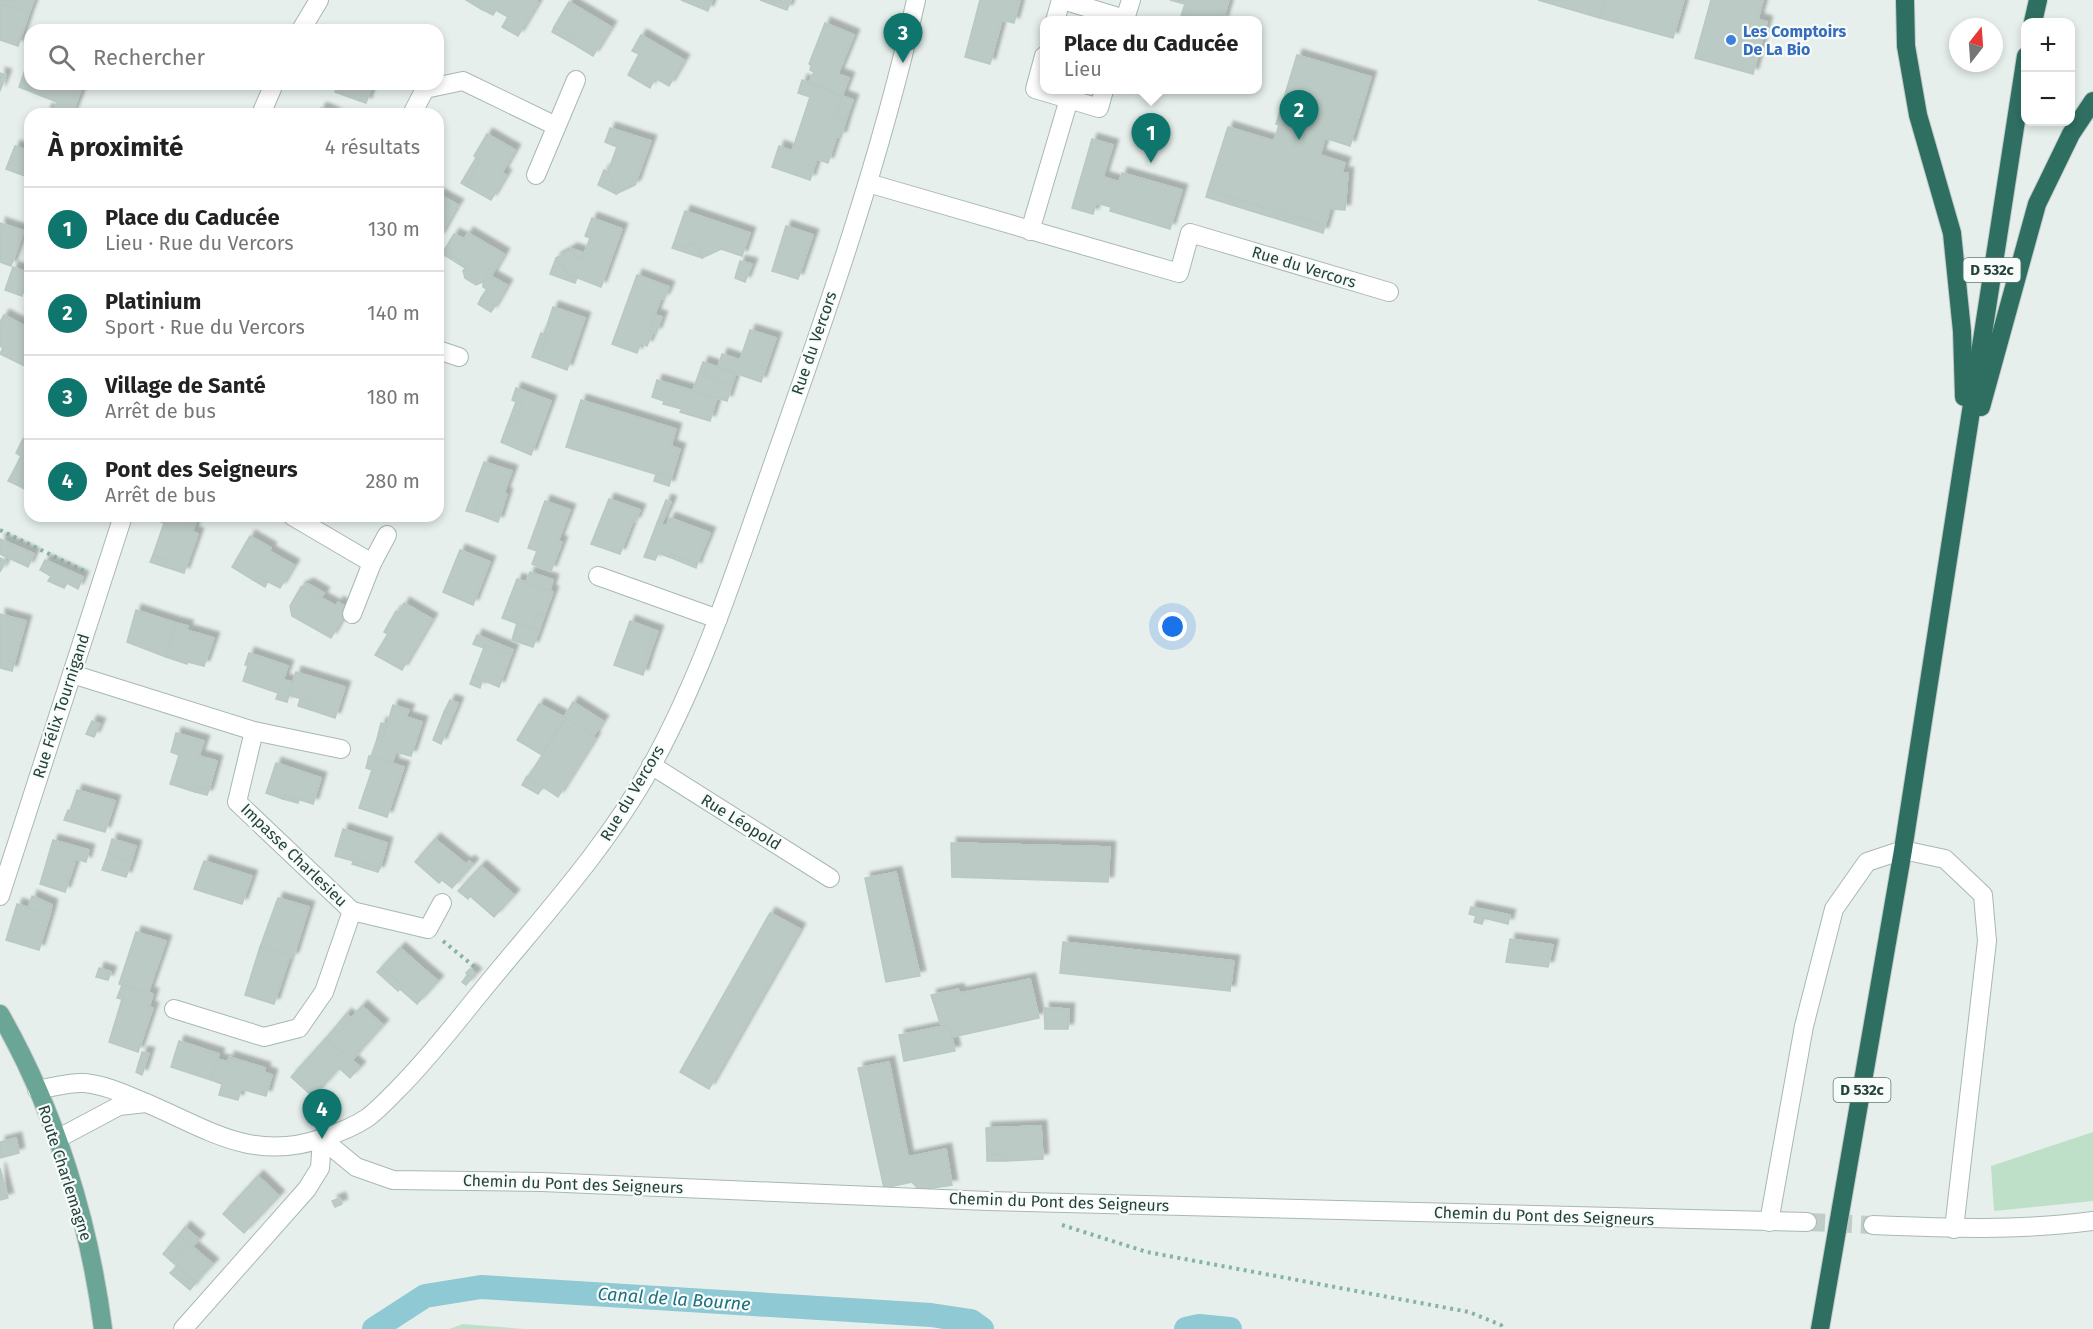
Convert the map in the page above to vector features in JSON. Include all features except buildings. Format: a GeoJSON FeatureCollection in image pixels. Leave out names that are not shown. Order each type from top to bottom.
{"type":"FeatureCollection","features":[{"type":"Feature","properties":{"kind":"highway"},"geometry":{"type":"LineString","coordinates":[[1905,0],[1906,46],[1918,115],[1952,233],[1958,282],[1964,382],[1960,484]]}},
{"type":"Feature","properties":{"kind":"highway"},"geometry":{"type":"LineString","coordinates":[[2034,18],[2038,0]]}},
{"type":"Feature","properties":{"kind":"highway","name":"D 532c"},"geometry":{"type":"LineString","coordinates":[[1820,1329],[1903,850],[2023,72]]}},
{"type":"Feature","properties":{"kind":"highway"},"geometry":{"type":"LineString","coordinates":[[1960,484],[2037,204],[2071,134],[2093,101]]}},
{"type":"Feature","properties":{"kind":"main road","name":"Route Charlemagne"},"geometry":{"type":"LineString","coordinates":[[0,1014],[14,1039],[57,1139],[87,1235],[97,1280],[102,1329]]}},
{"type":"Feature","properties":{"kind":"street"},"geometry":{"type":"LineString","coordinates":[[305,24],[319,0]]}},
{"type":"Feature","properties":{"kind":"street","name":"Rue du Vercors"},"geometry":{"type":"LineString","coordinates":[[37,1090],[83,1083],[111,1088],[225,1138],[271,1149],[322,1139],[368,1117],[426,1060],[593,856],[651,765],[681,705],[718,619],[788,422],[868,183],[903,63],[916,0]]}},
{"type":"Feature","properties":{"kind":"street"},"geometry":{"type":"LineString","coordinates":[[1056,16],[1061,0],[1112,16]]}},
{"type":"Feature","properties":{"kind":"street"},"geometry":{"type":"LineString","coordinates":[[1126,16],[1131,0]]}},
{"type":"Feature","properties":{"kind":"street"},"geometry":{"type":"LineString","coordinates":[[1040,71],[1035,90],[1040,91]]}},
{"type":"Feature","properties":{"kind":"street"},"geometry":{"type":"LineString","coordinates":[[536,175],[576,80]]}},
{"type":"Feature","properties":{"kind":"street"},"geometry":{"type":"LineString","coordinates":[[444,85],[463,81],[556,126]]}},
{"type":"Feature","properties":{"kind":"street"},"geometry":{"type":"LineString","coordinates":[[264,108],[271,90]]}},
{"type":"Feature","properties":{"kind":"street"},"geometry":{"type":"LineString","coordinates":[[415,108],[424,90]]}},
{"type":"Feature","properties":{"kind":"street"},"geometry":{"type":"LineString","coordinates":[[1050,94],[1099,108],[1103,94]]}},
{"type":"Feature","properties":{"kind":"street"},"geometry":{"type":"LineString","coordinates":[[1030,231],[1069,99]]}},
{"type":"Feature","properties":{"kind":"street","name":"Rue du Vercors"},"geometry":{"type":"LineString","coordinates":[[868,183],[1179,273],[1191,233],[1389,292]]}},
{"type":"Feature","properties":{"kind":"street"},"geometry":{"type":"LineString","coordinates":[[444,352],[459,357]]}},
{"type":"Feature","properties":{"kind":"street","name":"Rue Félix Tournigand"},"geometry":{"type":"LineString","coordinates":[[0,896],[121,522]]}},
{"type":"Feature","properties":{"kind":"street"},"geometry":{"type":"LineString","coordinates":[[302,522],[372,563]]}},
{"type":"Feature","properties":{"kind":"street"},"geometry":{"type":"LineString","coordinates":[[352,614],[372,563],[387,535]]}},
{"type":"Feature","properties":{"kind":"street"},"geometry":{"type":"LineString","coordinates":[[598,576],[718,619]]}},
{"type":"Feature","properties":{"kind":"street"},"geometry":{"type":"LineString","coordinates":[[72,674],[254,731],[341,749]]}},
{"type":"Feature","properties":{"kind":"street","name":"Impasse Charlesieu"},"geometry":{"type":"LineString","coordinates":[[174,1009],[264,1036],[299,1028],[324,992],[352,911],[237,802],[254,731]]}},
{"type":"Feature","properties":{"kind":"street","name":"Rue Léopold"},"geometry":{"type":"LineString","coordinates":[[651,765],[830,878]]}},
{"type":"Feature","properties":{"kind":"street"},"geometry":{"type":"LineString","coordinates":[[1769,1222],[1804,1026],[1834,909],[1867,862],[1903,850],[1945,859],[1983,895],[1987,941],[1954,1229]]}},
{"type":"Feature","properties":{"kind":"street"},"geometry":{"type":"LineString","coordinates":[[352,911],[428,929],[442,903]]}},
{"type":"Feature","properties":{"kind":"street"},"geometry":{"type":"LineString","coordinates":[[57,1139],[119,1107],[147,1103]]}},
{"type":"Feature","properties":{"kind":"street"},"geometry":{"type":"LineString","coordinates":[[183,1329],[307,1189],[320,1168],[322,1139]]}},
{"type":"Feature","properties":{"kind":"street","name":"Chemin du Pont des Seigneurs"},"geometry":{"type":"LineString","coordinates":[[322,1139],[356,1167],[393,1180],[542,1182],[988,1201],[1807,1222]]}},
{"type":"Feature","properties":{"kind":"street"},"geometry":{"type":"LineString","coordinates":[[1873,1225],[1954,1229],[2093,1221]]}},
{"type":"Feature","properties":{"kind":"path"},"geometry":{"type":"LineString","coordinates":[[0,530],[102,580]]}},
{"type":"Feature","properties":{"kind":"path"},"geometry":{"type":"LineString","coordinates":[[428,929],[491,980]]}},
{"type":"Feature","properties":{"kind":"path"},"geometry":{"type":"LineString","coordinates":[[1051,1222],[1118,1241],[1147,1252],[1469,1312],[1501,1324],[1503,1329]]}},
{"type":"Feature","properties":{"kind":"green space"},"geometry":{"type":"Polygon","coordinates":[[[2093,1132],[2093,1201],[1994,1211],[1991,1166],[2093,1132]]]}},
{"type":"Feature","properties":{"kind":"green space"},"geometry":{"type":"Polygon","coordinates":[[[463,1324],[524,1329],[449,1329],[463,1324]]]}},
{"type":"Feature","properties":{"kind":"waterway","name":"Canal de la Bourne"},"geometry":{"type":"LineString","coordinates":[[374,1329],[425,1296],[481,1287],[931,1315],[971,1321],[982,1329]]}},
{"type":"Feature","properties":{"kind":"waterway","name":"Canal de la Bourne"},"geometry":{"type":"LineString","coordinates":[[1186,1329],[1199,1326],[1230,1329]]}},
{"type":"Feature","properties":{"kind":"tunnel"},"geometry":{"type":"LineString","coordinates":[[1807,1222],[1873,1225]]}},
{"type":"Feature","properties":{"kind":"place","name":"Les Comptoirs De La Bio"},"geometry":{"type":"Point","coordinates":[1731,40]}},
{"type":"Feature","properties":{"kind":"place","name":"Village de Santé"},"geometry":{"type":"Point","coordinates":[903,63]}},
{"type":"Feature","properties":{"kind":"place","name":"Platinium"},"geometry":{"type":"Point","coordinates":[1299,140]}},
{"type":"Feature","properties":{"kind":"place","name":"Place du Caducée"},"geometry":{"type":"Point","coordinates":[1151,163]}},
{"type":"Feature","properties":{"kind":"place","name":"Pont des Seigneurs"},"geometry":{"type":"Point","coordinates":[322,1139]}}]}
